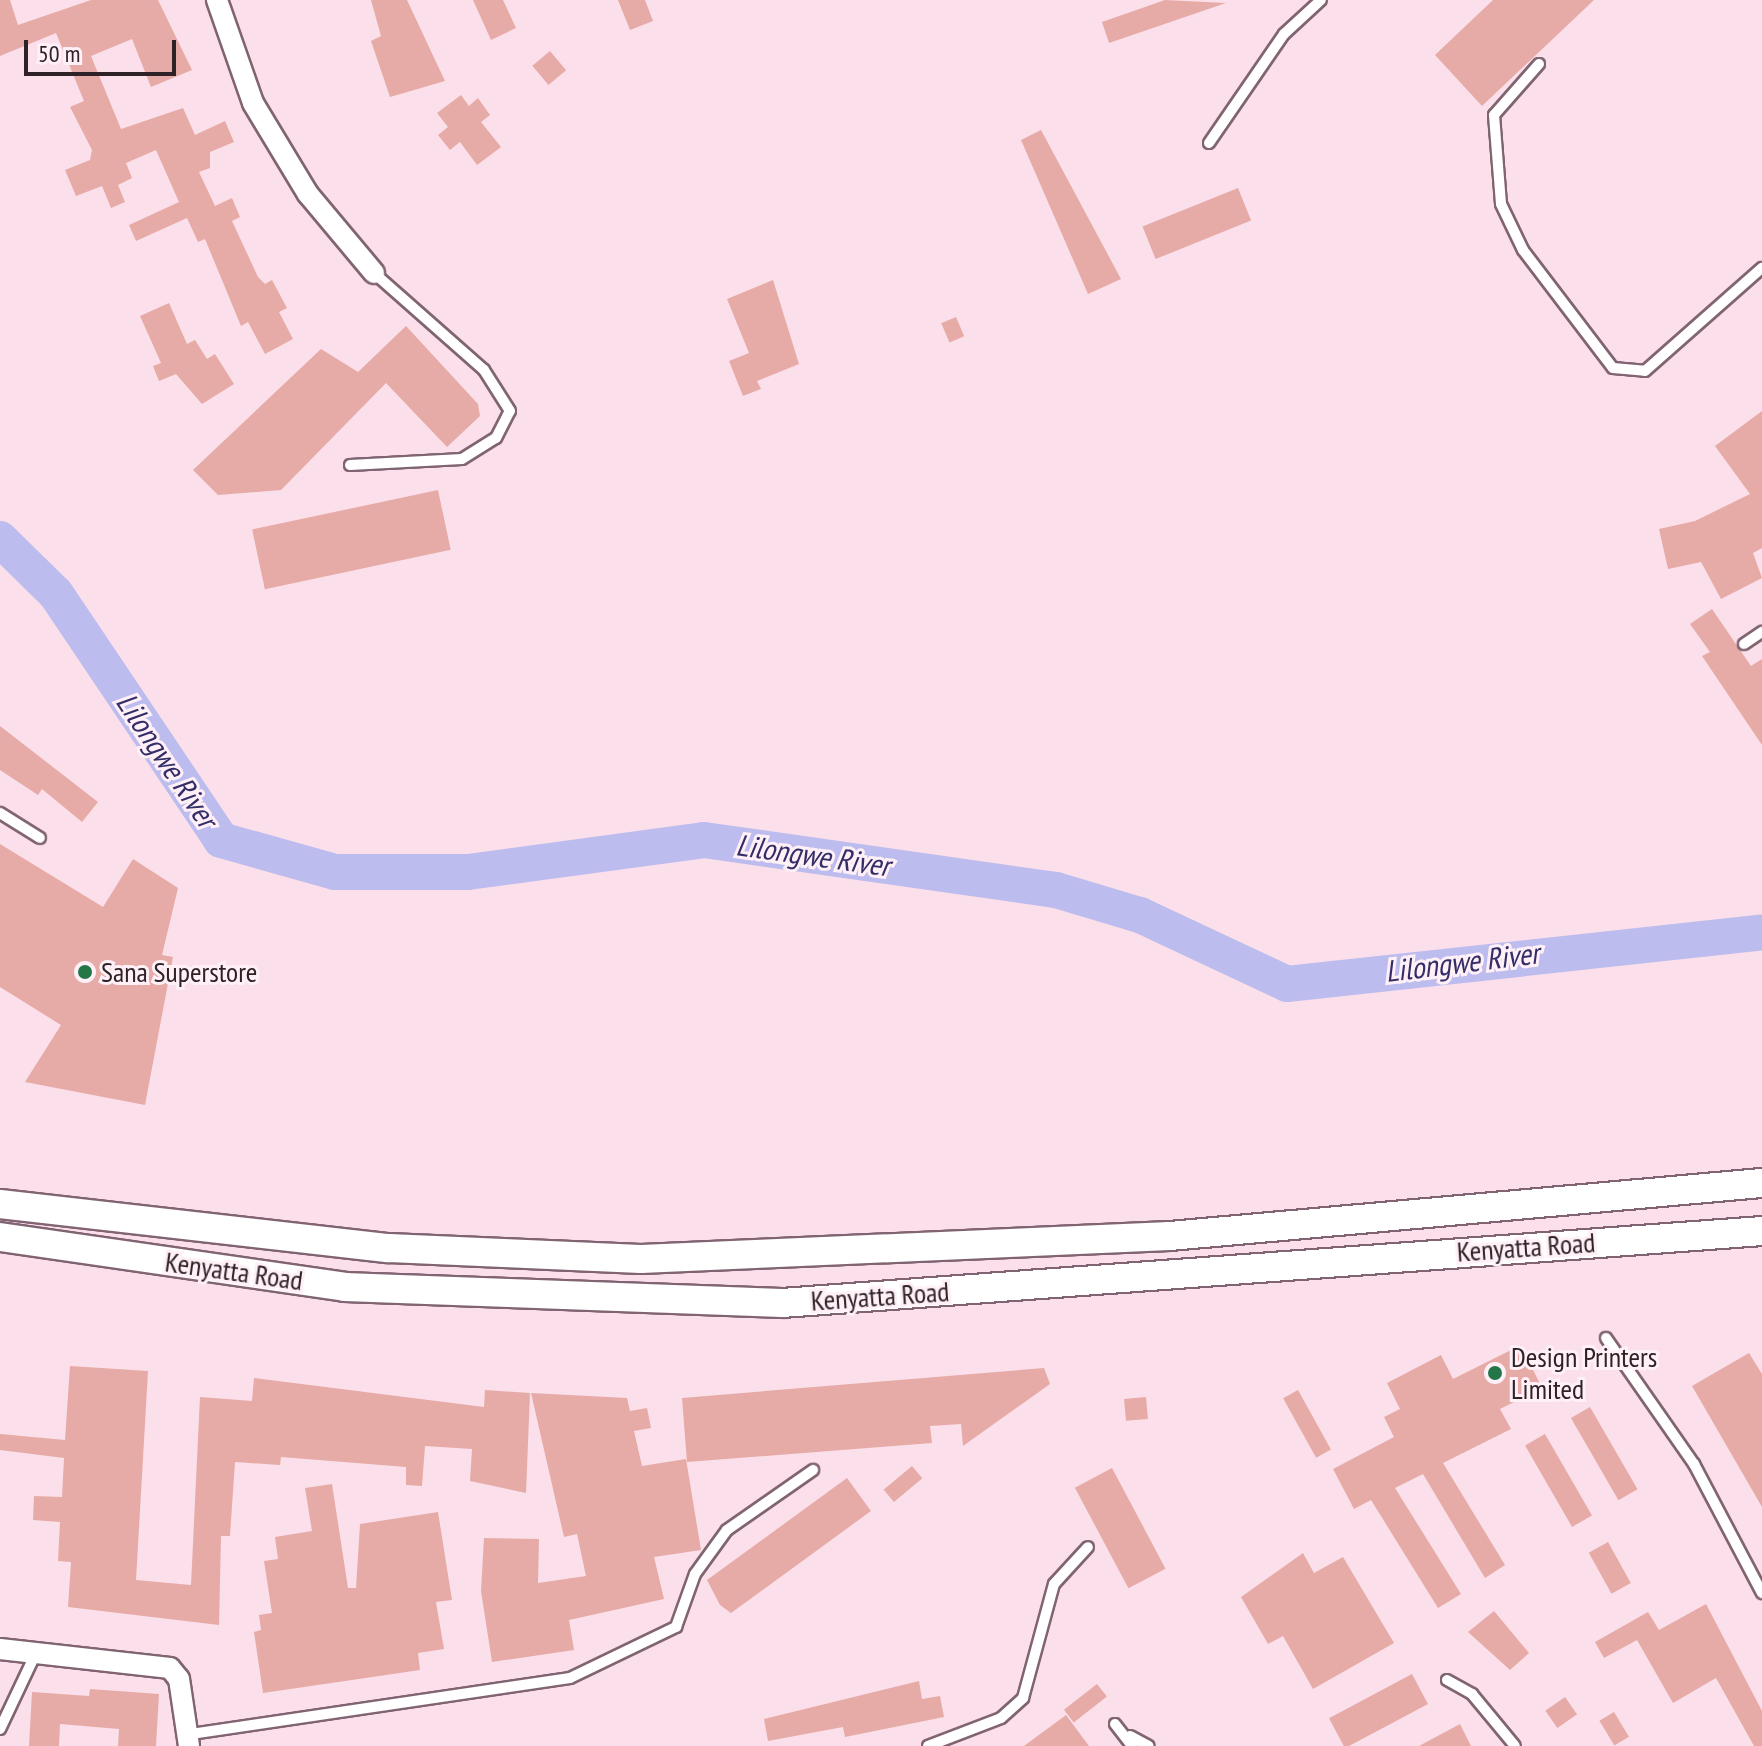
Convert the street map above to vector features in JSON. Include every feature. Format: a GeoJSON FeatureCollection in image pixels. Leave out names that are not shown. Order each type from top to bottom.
{"type":"FeatureCollection","features":[{"type":"Feature","properties":{"kind":"main road","name":"Kenyatta Road"},"geometry":{"type":"LineString","coordinates":[[0,1204],[389,1248],[641,1259],[1170,1236],[1762,1183]]}},
{"type":"Feature","properties":{"kind":"main road","name":"Kenyatta Road"},"geometry":{"type":"LineString","coordinates":[[0,1237],[345,1287],[782,1303],[1762,1231]]}},
{"type":"Feature","properties":{"kind":"street"},"geometry":{"type":"LineString","coordinates":[[217,0],[241,78],[267,129],[308,194],[374,273]]}},
{"type":"Feature","properties":{"kind":"street"},"geometry":{"type":"LineString","coordinates":[[0,1649],[170,1668],[179,1679],[190,1740]]}},
{"type":"Feature","properties":{"kind":"lane"},"geometry":{"type":"LineString","coordinates":[[1209,143],[1284,34],[1321,0]]}},
{"type":"Feature","properties":{"kind":"lane"},"geometry":{"type":"LineString","coordinates":[[1539,64],[1494,115],[1501,204],[1523,250],[1613,368],[1645,371],[1762,268]]}},
{"type":"Feature","properties":{"kind":"lane"},"geometry":{"type":"LineString","coordinates":[[350,465],[462,459],[496,438],[510,411],[484,370],[374,273]]}},
{"type":"Feature","properties":{"kind":"lane"},"geometry":{"type":"LineString","coordinates":[[1744,644],[1762,632]]}},
{"type":"Feature","properties":{"kind":"lane"},"geometry":{"type":"LineString","coordinates":[[0,813],[40,838]]}},
{"type":"Feature","properties":{"kind":"lane"},"geometry":{"type":"LineString","coordinates":[[1606,1338],[1677,1437],[1762,1593]]}},
{"type":"Feature","properties":{"kind":"lane"},"geometry":{"type":"LineString","coordinates":[[190,1740],[570,1678],[676,1627],[695,1574],[727,1530],[813,1470]]}},
{"type":"Feature","properties":{"kind":"lane"},"geometry":{"type":"LineString","coordinates":[[928,1746],[1001,1718],[1023,1698],[1054,1584],[1088,1547]]}},
{"type":"Feature","properties":{"kind":"lane"},"geometry":{"type":"LineString","coordinates":[[0,1729],[36,1653]]}},
{"type":"Feature","properties":{"kind":"lane"},"geometry":{"type":"LineString","coordinates":[[1447,1680],[1472,1694],[1515,1746]]}},
{"type":"Feature","properties":{"kind":"lane"},"geometry":{"type":"LineString","coordinates":[[1115,1724],[1131,1741],[1149,1746]]}},
{"type":"Feature","properties":{"kind":"building"},"geometry":{"type":"Polygon","coordinates":[[[0,0],[10,0],[18,25],[91,0],[158,0],[192,70],[151,87],[132,39],[91,56],[121,129],[183,108],[195,135],[225,121],[234,142],[210,152],[210,168],[199,172],[215,206],[232,198],[240,217],[232,221],[258,277],[265,284],[272,280],[287,308],[279,312],[293,339],[265,354],[248,322],[241,326],[205,239],[198,242],[187,218],[136,241],[129,225],[179,202],[156,150],[126,163],[132,178],[118,185],[125,202],[111,208],[102,186],[76,196],[65,170],[90,160],[92,150],[70,107],[84,101],[56,33],[0,56],[0,0]]]}},
{"type":"Feature","properties":{"kind":"building"},"geometry":{"type":"Polygon","coordinates":[[[371,0],[407,0],[445,81],[390,97],[371,41],[381,36],[371,0]]]}},
{"type":"Feature","properties":{"kind":"building"},"geometry":{"type":"Polygon","coordinates":[[[473,0],[503,0],[516,28],[491,40],[473,0]]]}},
{"type":"Feature","properties":{"kind":"building"},"geometry":{"type":"Polygon","coordinates":[[[618,0],[645,0],[653,21],[630,30],[618,0]]]}},
{"type":"Feature","properties":{"kind":"building"},"geometry":{"type":"Polygon","coordinates":[[[1165,0],[1226,3],[1109,43],[1102,22],[1165,0]]]}},
{"type":"Feature","properties":{"kind":"building"},"geometry":{"type":"Polygon","coordinates":[[[1493,0],[1594,0],[1482,106],[1435,55],[1493,0]]]}},
{"type":"Feature","properties":{"kind":"building"},"geometry":{"type":"Polygon","coordinates":[[[550,51],[566,70],[548,85],[532,66],[550,51]]]}},
{"type":"Feature","properties":{"kind":"building"},"geometry":{"type":"Polygon","coordinates":[[[461,95],[469,106],[478,98],[490,115],[481,122],[501,147],[477,165],[460,142],[450,150],[438,135],[448,127],[437,113],[461,95]]]}},
{"type":"Feature","properties":{"kind":"building"},"geometry":{"type":"Polygon","coordinates":[[[1041,130],[1121,279],[1088,294],[1021,140],[1041,130]]]}},
{"type":"Feature","properties":{"kind":"building"},"geometry":{"type":"Polygon","coordinates":[[[1238,188],[1251,220],[1156,259],[1143,227],[1238,188]]]}},
{"type":"Feature","properties":{"kind":"building"},"geometry":{"type":"Polygon","coordinates":[[[773,280],[799,364],[757,381],[761,389],[743,396],[729,361],[749,353],[727,299],[773,280]]]}},
{"type":"Feature","properties":{"kind":"building"},"geometry":{"type":"Polygon","coordinates":[[[169,303],[187,344],[195,340],[207,359],[215,354],[234,384],[202,404],[176,374],[159,381],[153,366],[161,363],[140,316],[169,303]]]}},
{"type":"Feature","properties":{"kind":"building"},"geometry":{"type":"Polygon","coordinates":[[[956,317],[964,336],[949,343],[941,323],[956,317]]]}},
{"type":"Feature","properties":{"kind":"building"},"geometry":{"type":"Polygon","coordinates":[[[406,326],[478,404],[480,416],[447,447],[386,383],[281,490],[218,495],[193,470],[321,349],[358,372],[406,326]]]}},
{"type":"Feature","properties":{"kind":"building"},"geometry":{"type":"Polygon","coordinates":[[[1762,411],[1762,548],[1753,553],[1762,578],[1721,599],[1701,562],[1668,569],[1659,529],[1695,521],[1750,494],[1715,446],[1762,411]]]}},
{"type":"Feature","properties":{"kind":"building"},"geometry":{"type":"Polygon","coordinates":[[[438,490],[451,550],[265,589],[252,530],[438,490]]]}},
{"type":"Feature","properties":{"kind":"building"},"geometry":{"type":"Polygon","coordinates":[[[1712,609],[1751,666],[1762,659],[1762,745],[1702,656],[1710,652],[1690,624],[1712,609]]]}},
{"type":"Feature","properties":{"kind":"building"},"geometry":{"type":"Polygon","coordinates":[[[0,726],[98,802],[82,822],[42,789],[38,795],[0,770],[0,726]]]}},
{"type":"Feature","properties":{"kind":"building","name":"Sana Superstore"},"geometry":{"type":"Polygon","coordinates":[[[0,844],[103,907],[133,859],[178,888],[162,955],[173,957],[145,1105],[25,1082],[61,1025],[0,987],[0,844]]]}},
{"type":"Feature","properties":{"kind":"building"},"geometry":{"type":"Polygon","coordinates":[[[1521,1345],[1542,1388],[1500,1409],[1511,1429],[1443,1463],[1505,1565],[1485,1578],[1423,1474],[1395,1488],[1461,1594],[1438,1608],[1371,1500],[1354,1509],[1333,1469],[1394,1437],[1384,1417],[1400,1409],[1387,1383],[1441,1355],[1453,1379],[1521,1345]]]}},
{"type":"Feature","properties":{"kind":"building"},"geometry":{"type":"Polygon","coordinates":[[[1749,1353],[1762,1374],[1762,1507],[1692,1386],[1749,1353]]]}},
{"type":"Feature","properties":{"kind":"building"},"geometry":{"type":"Polygon","coordinates":[[[70,1366],[148,1371],[136,1580],[191,1585],[200,1397],[252,1401],[254,1378],[484,1407],[485,1390],[530,1393],[526,1493],[470,1481],[472,1449],[425,1446],[422,1486],[406,1485],[406,1467],[281,1457],[280,1465],[235,1462],[230,1536],[221,1536],[219,1625],[68,1607],[71,1562],[58,1561],[60,1522],[33,1520],[34,1496],[62,1497],[64,1458],[0,1450],[0,1434],[65,1440],[70,1366]]]}},
{"type":"Feature","properties":{"kind":"building"},"geometry":{"type":"Polygon","coordinates":[[[1044,1368],[1050,1384],[963,1446],[961,1424],[930,1426],[932,1443],[687,1462],[682,1398],[1044,1368]]]}},
{"type":"Feature","properties":{"kind":"building"},"geometry":{"type":"Polygon","coordinates":[[[1298,1390],[1331,1449],[1316,1458],[1283,1398],[1298,1390]]]}},
{"type":"Feature","properties":{"kind":"building"},"geometry":{"type":"Polygon","coordinates":[[[531,1393],[627,1398],[630,1411],[647,1408],[651,1428],[634,1431],[642,1466],[686,1459],[701,1550],[654,1557],[664,1599],[569,1620],[574,1650],[492,1662],[481,1591],[484,1538],[539,1539],[538,1583],[586,1576],[577,1534],[564,1537],[531,1393]]]}},
{"type":"Feature","properties":{"kind":"building"},"geometry":{"type":"Polygon","coordinates":[[[1146,1397],[1148,1419],[1126,1421],[1124,1399],[1146,1397]]]}},
{"type":"Feature","properties":{"kind":"building"},"geometry":{"type":"Polygon","coordinates":[[[1590,1407],[1638,1489],[1618,1500],[1571,1418],[1590,1407]]]}},
{"type":"Feature","properties":{"kind":"building"},"geometry":{"type":"Polygon","coordinates":[[[1545,1434],[1592,1515],[1572,1527],[1525,1446],[1545,1434]]]}},
{"type":"Feature","properties":{"kind":"building"},"geometry":{"type":"Polygon","coordinates":[[[912,1466],[922,1478],[894,1502],[884,1490],[912,1466]]]}},
{"type":"Feature","properties":{"kind":"building"},"geometry":{"type":"Polygon","coordinates":[[[1112,1468],[1166,1569],[1128,1588],[1075,1488],[1112,1468]]]}},
{"type":"Feature","properties":{"kind":"building"},"geometry":{"type":"Polygon","coordinates":[[[847,1478],[871,1511],[731,1613],[720,1605],[707,1580],[847,1478]]]}},
{"type":"Feature","properties":{"kind":"building"},"geometry":{"type":"Polygon","coordinates":[[[332,1484],[348,1588],[356,1588],[360,1524],[438,1512],[452,1600],[436,1602],[444,1649],[418,1653],[420,1670],[263,1693],[254,1632],[261,1630],[259,1615],[272,1613],[264,1561],[278,1559],[275,1537],[312,1531],[305,1488],[332,1484]]]}},
{"type":"Feature","properties":{"kind":"building"},"geometry":{"type":"Polygon","coordinates":[[[1608,1542],[1631,1583],[1612,1594],[1589,1553],[1608,1542]]]}},
{"type":"Feature","properties":{"kind":"building"},"geometry":{"type":"Polygon","coordinates":[[[1303,1553],[1314,1573],[1343,1557],[1394,1643],[1313,1689],[1283,1636],[1268,1644],[1241,1597],[1303,1553]]]}},
{"type":"Feature","properties":{"kind":"building"},"geometry":{"type":"Polygon","coordinates":[[[1706,1604],[1762,1711],[1762,1746],[1754,1746],[1716,1678],[1673,1703],[1637,1640],[1604,1658],[1595,1642],[1648,1612],[1659,1630],[1706,1604]]]}},
{"type":"Feature","properties":{"kind":"building"},"geometry":{"type":"Polygon","coordinates":[[[1494,1611],[1529,1653],[1510,1670],[1468,1632],[1494,1611]]]}},
{"type":"Feature","properties":{"kind":"building"},"geometry":{"type":"Polygon","coordinates":[[[1412,1674],[1428,1704],[1349,1746],[1344,1746],[1329,1718],[1412,1674]]]}},
{"type":"Feature","properties":{"kind":"building"},"geometry":{"type":"Polygon","coordinates":[[[919,1681],[922,1699],[940,1696],[944,1717],[845,1737],[843,1727],[768,1741],[764,1719],[919,1681]]]}},
{"type":"Feature","properties":{"kind":"building"},"geometry":{"type":"Polygon","coordinates":[[[1097,1684],[1107,1697],[1074,1722],[1064,1710],[1097,1684]]]}},
{"type":"Feature","properties":{"kind":"building"},"geometry":{"type":"Polygon","coordinates":[[[90,1689],[159,1694],[156,1746],[118,1746],[119,1729],[60,1724],[59,1746],[29,1746],[32,1692],[89,1696],[90,1689]]]}},
{"type":"Feature","properties":{"kind":"building"},"geometry":{"type":"Polygon","coordinates":[[[1565,1697],[1577,1714],[1557,1728],[1545,1711],[1565,1697]]]}},
{"type":"Feature","properties":{"kind":"building"},"geometry":{"type":"Polygon","coordinates":[[[1614,1712],[1629,1737],[1614,1746],[1599,1721],[1614,1712]]]}},
{"type":"Feature","properties":{"kind":"building"},"geometry":{"type":"Polygon","coordinates":[[[1066,1715],[1089,1746],[1024,1746],[1066,1715]]]}},
{"type":"Feature","properties":{"kind":"building"},"geometry":{"type":"Polygon","coordinates":[[[1460,1724],[1471,1746],[1419,1746],[1460,1724]]]}},
{"type":"Feature","properties":{"kind":"waterway","name":"Lilongwe River"},"geometry":{"type":"LineString","coordinates":[[0,539],[56,594],[221,840],[335,872],[468,872],[704,840],[1056,890],[1140,915],[1287,984],[1762,932]]}},
{"type":"Feature","properties":{"kind":"place","name":"Sana Superstore"},"geometry":{"type":"Point","coordinates":[85,972]}},
{"type":"Feature","properties":{"kind":"place","name":"Design Printers Limited"},"geometry":{"type":"Point","coordinates":[1495,1373]}}]}
